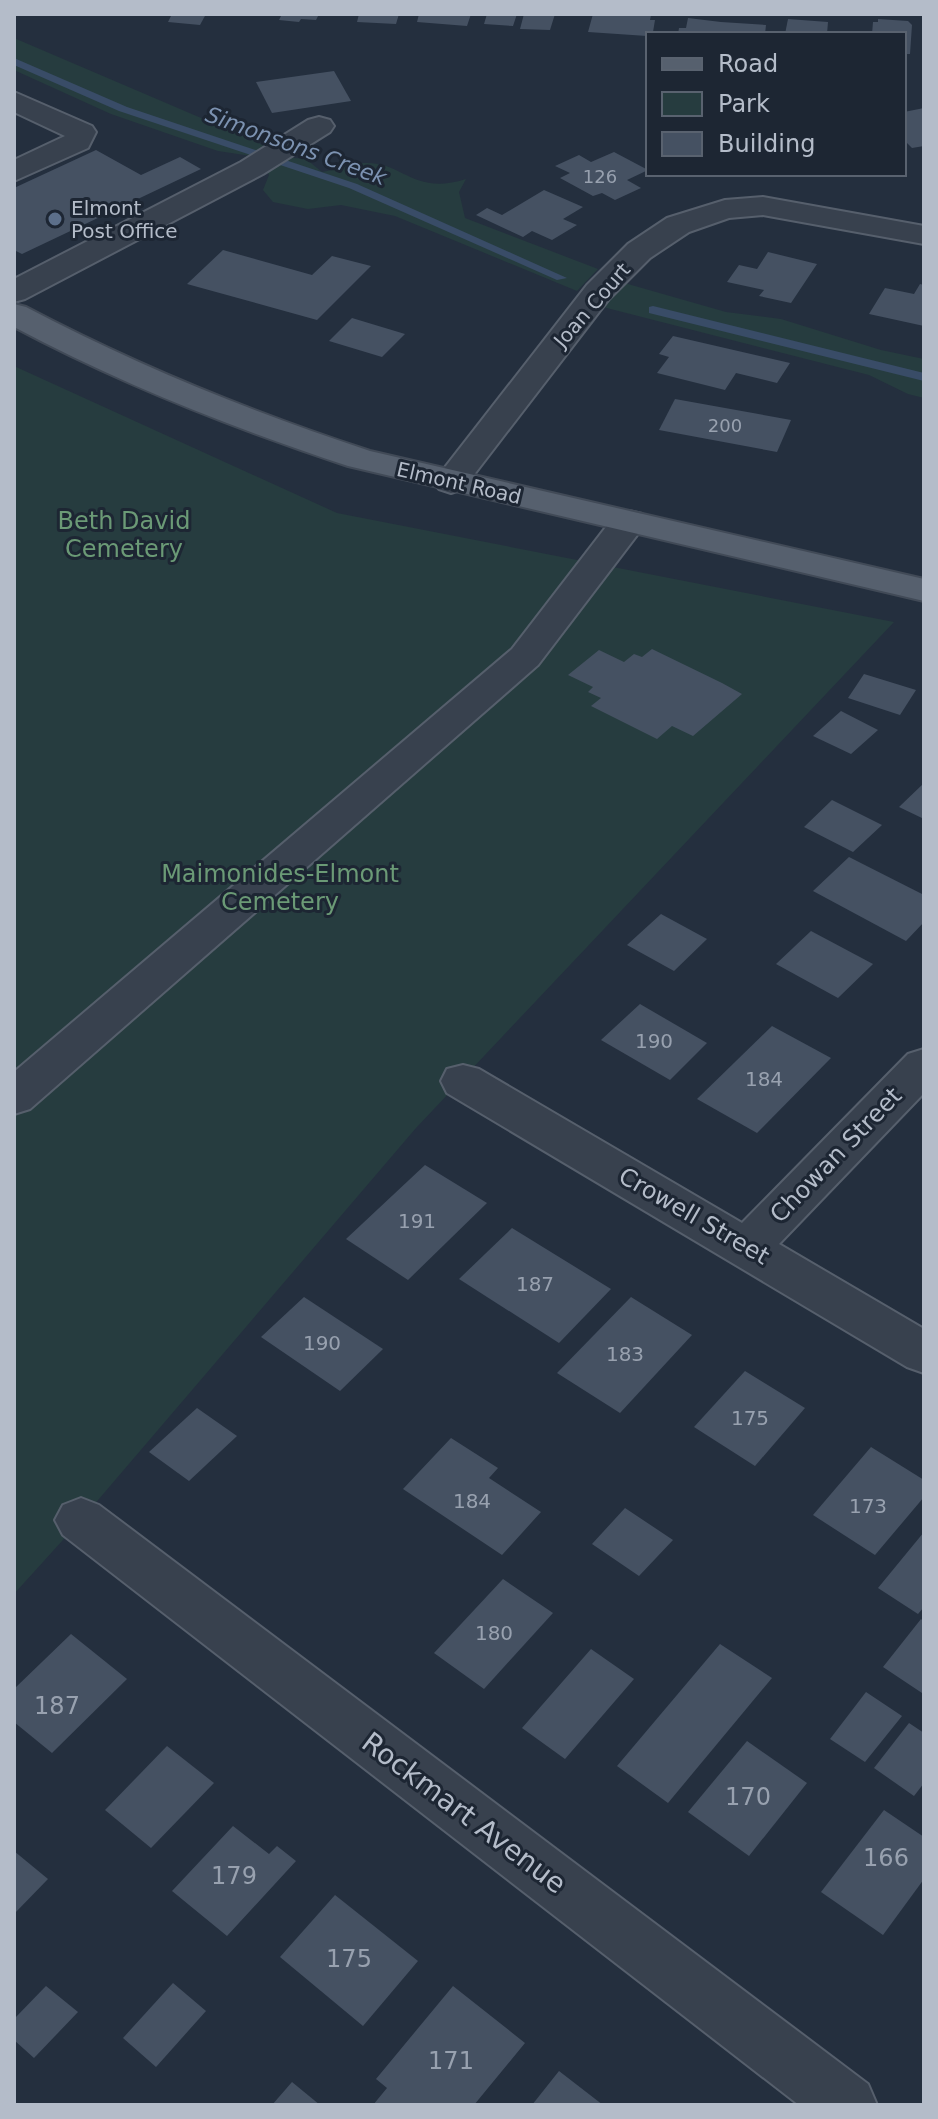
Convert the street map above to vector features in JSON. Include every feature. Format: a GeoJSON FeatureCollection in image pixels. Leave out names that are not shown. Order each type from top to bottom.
{"type":"FeatureCollection","features":[{"type":"Feature","properties":{"kind":"main road","name":"Elmont Road"},"geometry":{"type":"LineString","coordinates":[[14,314],[97,358],[272,430],[360,459],[924,590]]}},
{"type":"Feature","properties":{"kind":"street"},"geometry":{"type":"LineString","coordinates":[[14,101],[81,132],[77,142],[14,172]]}},
{"type":"Feature","properties":{"kind":"street"},"geometry":{"type":"LineString","coordinates":[[14,292],[252,168],[319,126]]}},
{"type":"Feature","properties":{"kind":"street","name":"Joan Court"},"geometry":{"type":"LineString","coordinates":[[451,482],[598,292],[639,251],[678,225],[725,209],[763,206],[924,235]]}},
{"type":"Feature","properties":{"kind":"street"},"geometry":{"type":"LineString","coordinates":[[14,1097],[525,657],[629,522]]}},
{"type":"Feature","properties":{"kind":"street","name":"Chowan Street"},"geometry":{"type":"LineString","coordinates":[[748,1246],[924,1065]]}},
{"type":"Feature","properties":{"kind":"street","name":"Crowell Street"},"geometry":{"type":"LineString","coordinates":[[463,1081],[748,1246],[924,1353]]}},
{"type":"Feature","properties":{"kind":"street","name":"Rockmart Avenue"},"geometry":{"type":"LineString","coordinates":[[81,1520],[847,2105]]}},
{"type":"Feature","properties":{"kind":"green space"},"geometry":{"type":"Polygon","coordinates":[[[14,38],[268,148],[257,157],[218,151],[111,114],[14,70],[14,38]]]}},
{"type":"Feature","properties":{"kind":"green space"},"geometry":{"type":"Polygon","coordinates":[[[283,157],[306,159],[322,172],[364,163],[389,167],[433,183],[466,179],[459,192],[465,218],[598,269],[577,291],[395,216],[341,205],[308,209],[273,202],[263,190],[269,175],[264,166],[283,157]]]}},
{"type":"Feature","properties":{"kind":"green space"},"geometry":{"type":"Polygon","coordinates":[[[621,282],[726,312],[781,319],[881,350],[924,359],[924,398],[908,394],[869,375],[599,306],[621,282]]]}},
{"type":"Feature","properties":{"kind":"green space","name":"Maimonides-Elmont Cemetery"},"geometry":{"type":"Polygon","coordinates":[[[14,366],[337,513],[894,622],[416,1128],[14,1594],[14,366]]]}},
{"type":"Feature","properties":{"kind":"building"},"geometry":{"type":"Polygon","coordinates":[[[172,14],[206,14],[200,25],[168,22],[172,14]]]}},
{"type":"Feature","properties":{"kind":"building"},"geometry":{"type":"Polygon","coordinates":[[[282,14],[319,14],[316,20],[301,19],[299,22],[279,20],[282,14]]]}},
{"type":"Feature","properties":{"kind":"building"},"geometry":{"type":"Polygon","coordinates":[[[359,14],[399,14],[396,24],[357,22],[359,14]]]}},
{"type":"Feature","properties":{"kind":"building"},"geometry":{"type":"Polygon","coordinates":[[[419,14],[471,14],[467,26],[417,22],[419,14]]]}},
{"type":"Feature","properties":{"kind":"building"},"geometry":{"type":"Polygon","coordinates":[[[487,14],[517,14],[513,26],[484,24],[487,14]]]}},
{"type":"Feature","properties":{"kind":"building"},"geometry":{"type":"Polygon","coordinates":[[[524,14],[555,14],[550,30],[520,29],[524,14]]]}},
{"type":"Feature","properties":{"kind":"building"},"geometry":{"type":"Polygon","coordinates":[[[593,14],[651,15],[650,20],[655,20],[653,32],[646,32],[646,36],[588,32],[593,14]]]}},
{"type":"Feature","properties":{"kind":"building"},"geometry":{"type":"Polygon","coordinates":[[[688,18],[766,25],[765,32],[678,32],[679,28],[686,28],[688,18]]]}},
{"type":"Feature","properties":{"kind":"building"},"geometry":{"type":"Polygon","coordinates":[[[788,19],[828,22],[827,32],[785,32],[788,19]]]}},
{"type":"Feature","properties":{"kind":"building"},"geometry":{"type":"Polygon","coordinates":[[[878,19],[908,21],[912,25],[910,54],[906,54],[906,32],[872,32],[873,22],[878,22],[878,19]]]}},
{"type":"Feature","properties":{"kind":"building"},"geometry":{"type":"Polygon","coordinates":[[[334,71],[351,101],[272,113],[256,82],[334,71]]]}},
{"type":"Feature","properties":{"kind":"building"},"geometry":{"type":"Polygon","coordinates":[[[924,108],[924,146],[912,148],[906,142],[906,112],[924,108]]]}},
{"type":"Feature","properties":{"kind":"building","name":"Elmont Post Office"},"geometry":{"type":"Polygon","coordinates":[[[96,150],[141,175],[180,157],[201,169],[22,254],[14,250],[14,188],[96,150]]]}},
{"type":"Feature","properties":{"kind":"building"},"geometry":{"type":"Polygon","coordinates":[[[614,152],[646,169],[627,180],[641,188],[615,200],[602,193],[593,196],[560,178],[570,173],[555,166],[579,155],[591,162],[614,152]]]}},
{"type":"Feature","properties":{"kind":"building"},"geometry":{"type":"Polygon","coordinates":[[[544,190],[583,207],[563,219],[577,225],[552,240],[532,231],[523,237],[476,215],[487,208],[502,215],[544,190]]]}},
{"type":"Feature","properties":{"kind":"building"},"geometry":{"type":"Polygon","coordinates":[[[223,250],[312,275],[332,256],[371,266],[317,320],[187,284],[223,250]]]}},
{"type":"Feature","properties":{"kind":"building"},"geometry":{"type":"Polygon","coordinates":[[[768,252],[817,264],[791,303],[759,296],[764,290],[727,282],[739,265],[757,269],[768,252]]]}},
{"type":"Feature","properties":{"kind":"building"},"geometry":{"type":"Polygon","coordinates":[[[920,284],[924,285],[924,326],[869,314],[885,288],[914,294],[920,284]]]}},
{"type":"Feature","properties":{"kind":"building"},"geometry":{"type":"Polygon","coordinates":[[[352,318],[405,334],[382,357],[329,341],[352,318]]]}},
{"type":"Feature","properties":{"kind":"building"},"geometry":{"type":"Polygon","coordinates":[[[673,336],[790,363],[777,383],[736,373],[725,390],[657,373],[669,357],[659,354],[673,336]]]}},
{"type":"Feature","properties":{"kind":"building"},"geometry":{"type":"Polygon","coordinates":[[[675,399],[791,420],[777,452],[659,430],[675,399]]]}},
{"type":"Feature","properties":{"kind":"building"},"geometry":{"type":"Polygon","coordinates":[[[652,649],[742,694],[693,736],[672,726],[657,739],[591,706],[601,698],[588,692],[593,687],[568,675],[599,650],[624,662],[634,654],[642,657],[652,649]]]}},
{"type":"Feature","properties":{"kind":"building"},"geometry":{"type":"Polygon","coordinates":[[[864,674],[916,690],[900,715],[848,698],[864,674]]]}},
{"type":"Feature","properties":{"kind":"building"},"geometry":{"type":"Polygon","coordinates":[[[841,711],[878,730],[851,754],[813,736],[841,711]]]}},
{"type":"Feature","properties":{"kind":"building"},"geometry":{"type":"Polygon","coordinates":[[[924,783],[924,819],[899,807],[924,783]]]}},
{"type":"Feature","properties":{"kind":"building"},"geometry":{"type":"Polygon","coordinates":[[[832,800],[882,825],[853,852],[804,827],[832,800]]]}},
{"type":"Feature","properties":{"kind":"building"},"geometry":{"type":"Polygon","coordinates":[[[849,857],[924,895],[924,922],[906,941],[813,891],[849,857]]]}},
{"type":"Feature","properties":{"kind":"building"},"geometry":{"type":"Polygon","coordinates":[[[661,914],[707,939],[674,971],[627,945],[661,914]]]}},
{"type":"Feature","properties":{"kind":"building"},"geometry":{"type":"Polygon","coordinates":[[[811,931],[873,964],[838,998],[776,964],[811,931]]]}},
{"type":"Feature","properties":{"kind":"building"},"geometry":{"type":"Polygon","coordinates":[[[640,1004],[707,1043],[670,1080],[601,1040],[640,1004]]]}},
{"type":"Feature","properties":{"kind":"building"},"geometry":{"type":"Polygon","coordinates":[[[772,1026],[831,1058],[757,1133],[697,1099],[772,1026]]]}},
{"type":"Feature","properties":{"kind":"building"},"geometry":{"type":"Polygon","coordinates":[[[425,1165],[487,1203],[408,1280],[346,1239],[425,1165]]]}},
{"type":"Feature","properties":{"kind":"building"},"geometry":{"type":"Polygon","coordinates":[[[512,1228],[611,1289],[559,1343],[459,1279],[512,1228]]]}},
{"type":"Feature","properties":{"kind":"building"},"geometry":{"type":"Polygon","coordinates":[[[304,1297],[383,1349],[340,1391],[261,1337],[304,1297]]]}},
{"type":"Feature","properties":{"kind":"building"},"geometry":{"type":"Polygon","coordinates":[[[631,1297],[692,1335],[620,1413],[557,1373],[631,1297]]]}},
{"type":"Feature","properties":{"kind":"building"},"geometry":{"type":"Polygon","coordinates":[[[745,1371],[805,1408],[755,1466],[694,1427],[745,1371]]]}},
{"type":"Feature","properties":{"kind":"building"},"geometry":{"type":"Polygon","coordinates":[[[197,1408],[237,1436],[189,1481],[149,1452],[197,1408]]]}},
{"type":"Feature","properties":{"kind":"building"},"geometry":{"type":"Polygon","coordinates":[[[451,1438],[498,1468],[489,1478],[541,1512],[502,1555],[403,1489],[451,1438]]]}},
{"type":"Feature","properties":{"kind":"building"},"geometry":{"type":"Polygon","coordinates":[[[871,1447],[924,1480],[924,1497],[875,1555],[813,1515],[871,1447]]]}},
{"type":"Feature","properties":{"kind":"building"},"geometry":{"type":"Polygon","coordinates":[[[625,1508],[673,1540],[639,1576],[592,1544],[625,1508]]]}},
{"type":"Feature","properties":{"kind":"building"},"geometry":{"type":"Polygon","coordinates":[[[924,1532],[924,1607],[918,1614],[878,1588],[924,1532]]]}},
{"type":"Feature","properties":{"kind":"building"},"geometry":{"type":"Polygon","coordinates":[[[503,1579],[553,1613],[484,1689],[434,1653],[503,1579]]]}},
{"type":"Feature","properties":{"kind":"building"},"geometry":{"type":"Polygon","coordinates":[[[921,1619],[924,1622],[922,1693],[883,1667],[921,1619]]]}},
{"type":"Feature","properties":{"kind":"building"},"geometry":{"type":"Polygon","coordinates":[[[71,1634],[127,1679],[52,1753],[14,1722],[14,1689],[71,1634]]]}},
{"type":"Feature","properties":{"kind":"building"},"geometry":{"type":"Polygon","coordinates":[[[720,1644],[772,1678],[668,1803],[617,1766],[720,1644]]]}},
{"type":"Feature","properties":{"kind":"building"},"geometry":{"type":"Polygon","coordinates":[[[591,1649],[634,1679],[565,1759],[522,1728],[591,1649]]]}},
{"type":"Feature","properties":{"kind":"building"},"geometry":{"type":"Polygon","coordinates":[[[866,1692],[902,1716],[865,1762],[830,1739],[866,1692]]]}},
{"type":"Feature","properties":{"kind":"building"},"geometry":{"type":"Polygon","coordinates":[[[909,1723],[924,1733],[924,1783],[914,1796],[874,1768],[909,1723]]]}},
{"type":"Feature","properties":{"kind":"building"},"geometry":{"type":"Polygon","coordinates":[[[747,1741],[807,1783],[749,1856],[688,1812],[747,1741]]]}},
{"type":"Feature","properties":{"kind":"building"},"geometry":{"type":"Polygon","coordinates":[[[167,1746],[214,1783],[151,1848],[105,1810],[167,1746]]]}},
{"type":"Feature","properties":{"kind":"building"},"geometry":{"type":"Polygon","coordinates":[[[884,1810],[924,1837],[924,1879],[883,1935],[821,1892],[884,1810]]]}},
{"type":"Feature","properties":{"kind":"building"},"geometry":{"type":"Polygon","coordinates":[[[233,1826],[269,1854],[277,1846],[296,1861],[227,1936],[172,1891],[233,1826]]]}},
{"type":"Feature","properties":{"kind":"building"},"geometry":{"type":"Polygon","coordinates":[[[14,1851],[48,1879],[14,1914],[14,1851]]]}},
{"type":"Feature","properties":{"kind":"building"},"geometry":{"type":"Polygon","coordinates":[[[335,1895],[418,1961],[363,2026],[280,1957],[335,1895]]]}},
{"type":"Feature","properties":{"kind":"building"},"geometry":{"type":"Polygon","coordinates":[[[173,1983],[206,2011],[156,2067],[123,2038],[173,1983]]]}},
{"type":"Feature","properties":{"kind":"building"},"geometry":{"type":"Polygon","coordinates":[[[46,1986],[78,2012],[34,2058],[14,2040],[14,2019],[46,1986]]]}},
{"type":"Feature","properties":{"kind":"building"},"geometry":{"type":"Polygon","coordinates":[[[453,1986],[525,2043],[474,2105],[373,2105],[387,2088],[376,2079],[453,1986]]]}},
{"type":"Feature","properties":{"kind":"building"},"geometry":{"type":"Polygon","coordinates":[[[559,2071],[603,2105],[532,2105],[559,2071]]]}},
{"type":"Feature","properties":{"kind":"building"},"geometry":{"type":"Polygon","coordinates":[[[292,2082],[320,2105],[272,2105],[292,2082]]]}},
{"type":"Feature","properties":{"kind":"waterway","name":"Simonsons Creek"},"geometry":{"type":"LineString","coordinates":[[14,61],[123,109],[353,186],[561,278]]}},
{"type":"Feature","properties":{"kind":"waterway","name":"Simonsons Creek"},"geometry":{"type":"LineString","coordinates":[[653,310],[924,377]]}},
{"type":"Feature","properties":{"kind":"place","name":"Elmont Post Office"},"geometry":{"type":"Point","coordinates":[55,219]}},
{"type":"Feature","properties":{"kind":"park label","name":"Beth David Cemetery"},"geometry":{"type":"Point","coordinates":[124,535]}}]}
